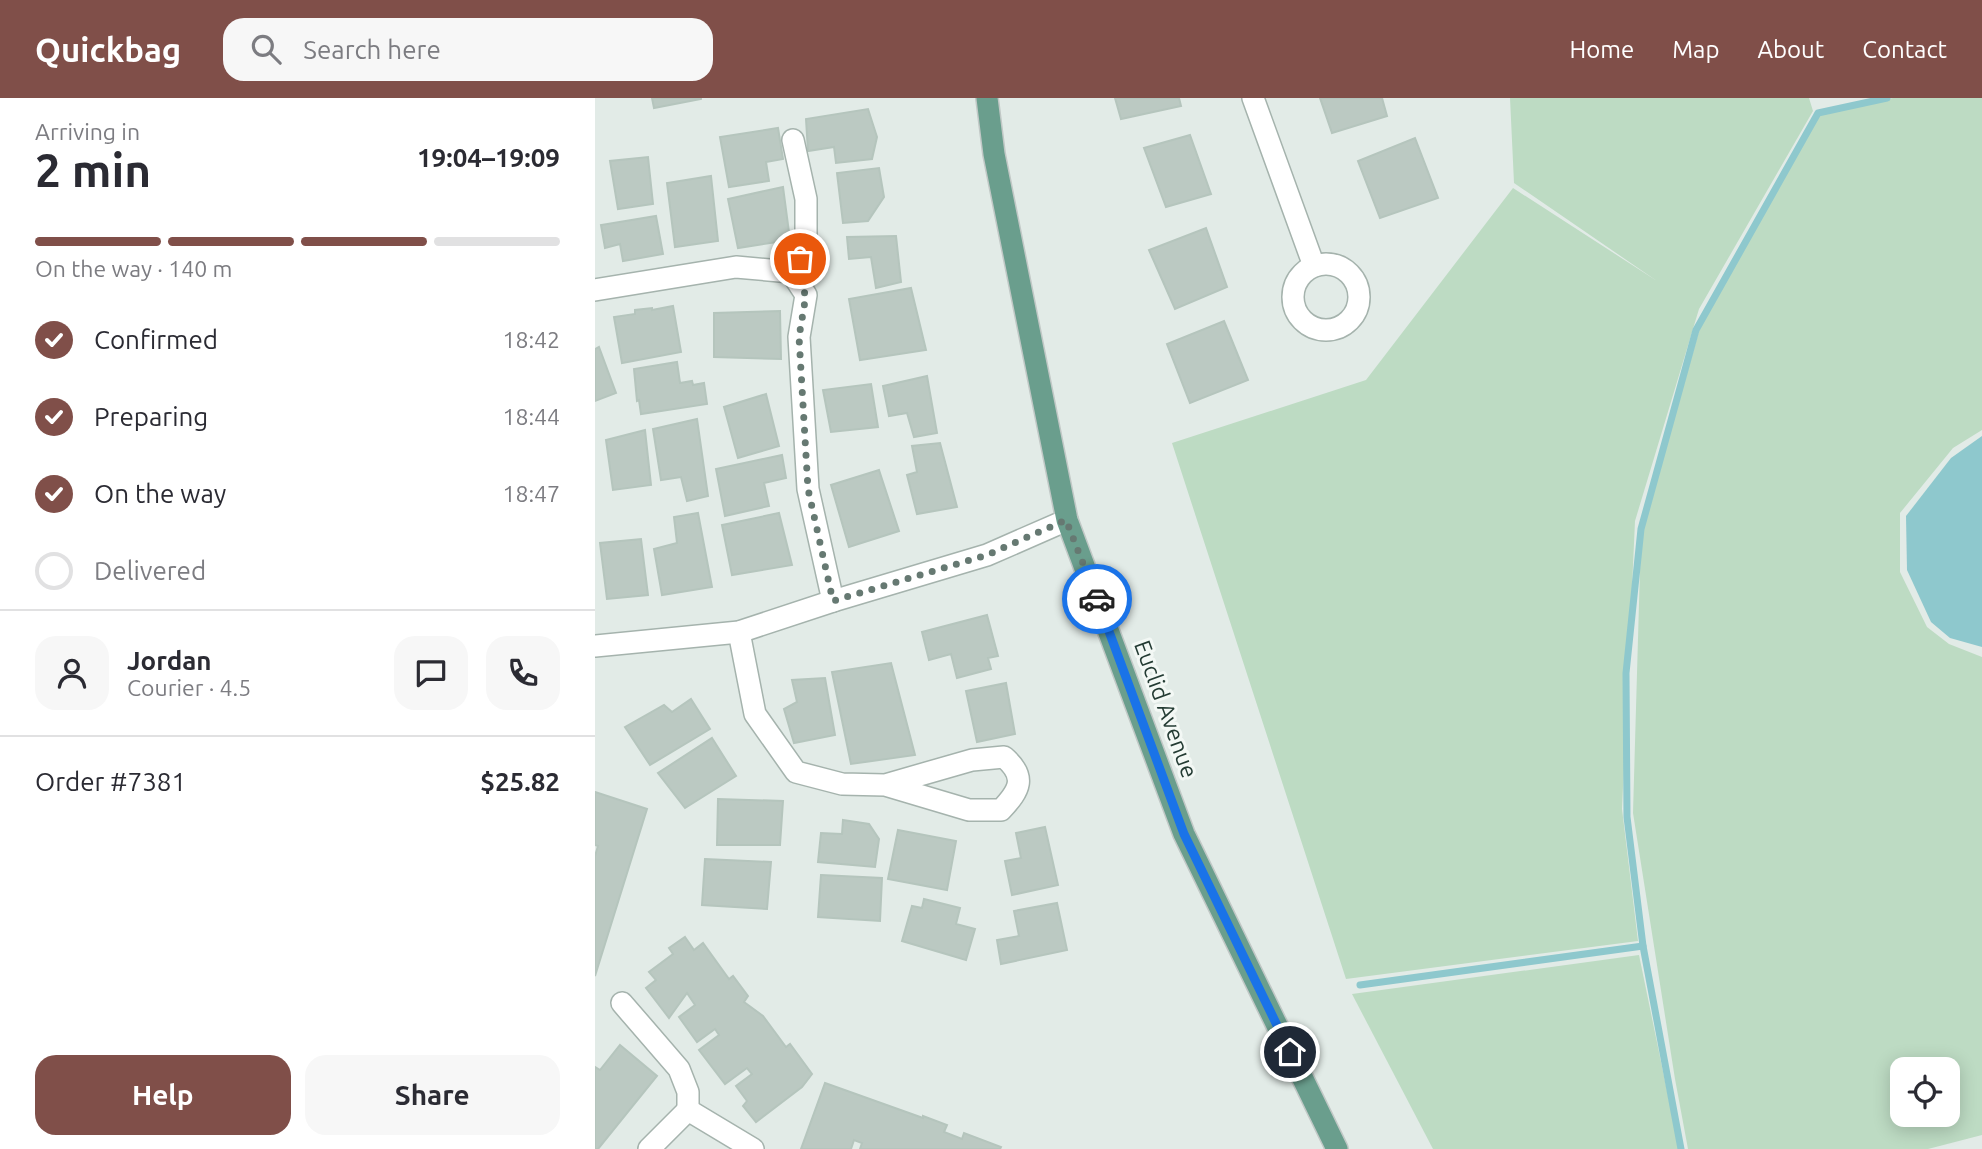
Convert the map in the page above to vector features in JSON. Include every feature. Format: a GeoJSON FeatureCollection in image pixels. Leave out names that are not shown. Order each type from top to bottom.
{"type":"FeatureCollection","features":[{"type":"Feature","properties":{"kind":"main road","name":"Euclid Avenue"},"geometry":{"type":"LineString","coordinates":[[986,98],[1066,520],[1184,834],[1337,1149]]}},
{"type":"Feature","properties":{"kind":"street"},"geometry":{"type":"LineString","coordinates":[[1253,98],[1314,267]]}},
{"type":"Feature","properties":{"kind":"street"},"geometry":{"type":"LineString","coordinates":[[793,140],[806,199],[806,243],[794,276]]}},
{"type":"Feature","properties":{"kind":"street"},"geometry":{"type":"LineString","coordinates":[[595,290],[736,267],[791,272],[806,295],[799,337],[808,489],[833,601]]}},
{"type":"Feature","properties":{"kind":"street"},"geometry":{"type":"LineString","coordinates":[[595,646],[740,632],[987,555],[1066,520]]}},
{"type":"Feature","properties":{"kind":"street"},"geometry":{"type":"LineString","coordinates":[[740,632],[755,714],[796,772],[842,784],[885,785],[969,810],[1001,810],[1017,794],[1019,784],[1016,767],[1003,757],[972,760],[885,785]]}},
{"type":"Feature","properties":{"kind":"street"},"geometry":{"type":"LineString","coordinates":[[622,1003],[679,1069],[688,1092],[688,1110],[649,1149]]}},
{"type":"Feature","properties":{"kind":"street"},"geometry":{"type":"LineString","coordinates":[[688,1110],[753,1149]]}},
{"type":"Feature","properties":{"kind":"green space"},"geometry":{"type":"Polygon","coordinates":[[[1510,98],[1809,98],[1813,111],[1699,309],[1635,521],[1622,809],[1638,941],[1346,979],[1172,443],[1366,380],[1513,188],[1657,281],[1514,183],[1510,98]]]}},
{"type":"Feature","properties":{"kind":"green space"},"geometry":{"type":"Polygon","coordinates":[[[1893,98],[1982,98],[1982,430],[1953,448],[1900,513],[1900,572],[1927,627],[1949,644],[1982,657],[1982,1135],[1928,1149],[1688,1149],[1633,813],[1641,534],[1703,317],[1818,113],[1893,98]]]}},
{"type":"Feature","properties":{"kind":"green space"},"geometry":{"type":"Polygon","coordinates":[[[1639,955],[1679,1149],[1433,1149],[1352,994],[1639,955]]]}},
{"type":"Feature","properties":{"kind":"water"},"geometry":{"type":"Polygon","coordinates":[[[1982,436],[1982,647],[1950,638],[1931,622],[1907,570],[1906,516],[1951,458],[1982,436]]]}},
{"type":"Feature","properties":{"kind":"building"},"geometry":{"type":"Polygon","coordinates":[[[652,98],[701,98],[701,99],[654,108],[652,98]]]}},
{"type":"Feature","properties":{"kind":"building"},"geometry":{"type":"Polygon","coordinates":[[[1115,98],[1179,98],[1181,106],[1121,119],[1115,98]]]}},
{"type":"Feature","properties":{"kind":"building"},"geometry":{"type":"Polygon","coordinates":[[[1320,98],[1382,98],[1387,116],[1332,133],[1320,98]]]}},
{"type":"Feature","properties":{"kind":"building"},"geometry":{"type":"Polygon","coordinates":[[[868,109],[877,137],[872,159],[836,163],[834,147],[808,151],[806,119],[868,109]]]}},
{"type":"Feature","properties":{"kind":"building"},"geometry":{"type":"Polygon","coordinates":[[[778,128],[783,159],[766,162],[769,181],[729,187],[720,137],[778,128]]]}},
{"type":"Feature","properties":{"kind":"building"},"geometry":{"type":"Polygon","coordinates":[[[1190,135],[1211,194],[1166,207],[1144,148],[1190,135]]]}},
{"type":"Feature","properties":{"kind":"building"},"geometry":{"type":"Polygon","coordinates":[[[1415,138],[1438,198],[1380,218],[1358,161],[1415,138]]]}},
{"type":"Feature","properties":{"kind":"building"},"geometry":{"type":"Polygon","coordinates":[[[648,157],[653,204],[618,209],[610,161],[648,157]]]}},
{"type":"Feature","properties":{"kind":"building"},"geometry":{"type":"Polygon","coordinates":[[[879,168],[884,197],[868,221],[843,223],[837,173],[879,168]]]}},
{"type":"Feature","properties":{"kind":"building"},"geometry":{"type":"Polygon","coordinates":[[[711,176],[718,241],[675,247],[667,183],[711,176]]]}},
{"type":"Feature","properties":{"kind":"building"},"geometry":{"type":"Polygon","coordinates":[[[783,187],[790,240],[738,248],[728,199],[783,187]]]}},
{"type":"Feature","properties":{"kind":"building"},"geometry":{"type":"Polygon","coordinates":[[[656,216],[663,254],[623,261],[620,244],[605,248],[601,225],[656,216]]]}},
{"type":"Feature","properties":{"kind":"building"},"geometry":{"type":"Polygon","coordinates":[[[1206,228],[1227,287],[1175,309],[1149,250],[1206,228]]]}},
{"type":"Feature","properties":{"kind":"building"},"geometry":{"type":"Polygon","coordinates":[[[896,236],[901,282],[876,288],[871,257],[849,259],[847,237],[896,236]]]}},
{"type":"Feature","properties":{"kind":"building"},"geometry":{"type":"Polygon","coordinates":[[[911,288],[926,350],[860,360],[849,299],[911,288]]]}},
{"type":"Feature","properties":{"kind":"building"},"geometry":{"type":"Polygon","coordinates":[[[673,306],[681,352],[622,363],[614,317],[635,314],[635,310],[673,306]]]}},
{"type":"Feature","properties":{"kind":"building"},"geometry":{"type":"Polygon","coordinates":[[[780,311],[781,359],[714,357],[714,313],[780,311]]]}},
{"type":"Feature","properties":{"kind":"building"},"geometry":{"type":"Polygon","coordinates":[[[1224,321],[1248,380],[1190,403],[1167,344],[1224,321]]]}},
{"type":"Feature","properties":{"kind":"building"},"geometry":{"type":"Polygon","coordinates":[[[599,347],[616,393],[595,401],[595,349],[599,347]]]}},
{"type":"Feature","properties":{"kind":"building"},"geometry":{"type":"Polygon","coordinates":[[[677,362],[680,383],[704,383],[707,404],[641,414],[634,369],[677,362]]]}},
{"type":"Feature","properties":{"kind":"building"},"geometry":{"type":"Polygon","coordinates":[[[927,376],[937,433],[914,437],[907,413],[889,416],[883,386],[927,376]]]}},
{"type":"Feature","properties":{"kind":"building"},"geometry":{"type":"Polygon","coordinates":[[[871,384],[878,427],[831,432],[823,390],[871,384]]]}},
{"type":"Feature","properties":{"kind":"building"},"geometry":{"type":"Polygon","coordinates":[[[766,394],[779,446],[738,458],[724,407],[766,394]]]}},
{"type":"Feature","properties":{"kind":"building"},"geometry":{"type":"Polygon","coordinates":[[[697,419],[708,496],[687,501],[681,477],[661,480],[653,429],[697,419]]]}},
{"type":"Feature","properties":{"kind":"building"},"geometry":{"type":"Polygon","coordinates":[[[645,430],[651,485],[613,490],[606,440],[645,430]]]}},
{"type":"Feature","properties":{"kind":"building"},"geometry":{"type":"Polygon","coordinates":[[[940,443],[957,507],[917,514],[907,475],[917,472],[912,446],[940,443]]]}},
{"type":"Feature","properties":{"kind":"building"},"geometry":{"type":"Polygon","coordinates":[[[782,455],[786,478],[764,483],[769,506],[725,516],[716,469],[782,455]]]}},
{"type":"Feature","properties":{"kind":"building"},"geometry":{"type":"Polygon","coordinates":[[[879,470],[899,531],[849,547],[831,485],[879,470]]]}},
{"type":"Feature","properties":{"kind":"building"},"geometry":{"type":"Polygon","coordinates":[[[698,513],[712,587],[662,595],[654,549],[677,543],[674,517],[698,513]]]}},
{"type":"Feature","properties":{"kind":"building"},"geometry":{"type":"Polygon","coordinates":[[[779,513],[792,565],[732,575],[722,525],[779,513]]]}},
{"type":"Feature","properties":{"kind":"building"},"geometry":{"type":"Polygon","coordinates":[[[641,539],[648,595],[607,599],[600,543],[641,539]]]}},
{"type":"Feature","properties":{"kind":"building"},"geometry":{"type":"Polygon","coordinates":[[[987,615],[998,656],[988,658],[991,669],[957,678],[951,654],[929,660],[922,632],[987,615]]]}},
{"type":"Feature","properties":{"kind":"building"},"geometry":{"type":"Polygon","coordinates":[[[891,663],[915,755],[851,764],[832,672],[891,663]]]}},
{"type":"Feature","properties":{"kind":"building"},"geometry":{"type":"Polygon","coordinates":[[[825,678],[835,735],[794,743],[784,709],[797,702],[792,680],[825,678]]]}},
{"type":"Feature","properties":{"kind":"building"},"geometry":{"type":"Polygon","coordinates":[[[1006,683],[1015,734],[977,742],[966,691],[1006,683]]]}},
{"type":"Feature","properties":{"kind":"building"},"geometry":{"type":"Polygon","coordinates":[[[691,699],[710,729],[650,765],[625,727],[664,705],[672,712],[691,699]]]}},
{"type":"Feature","properties":{"kind":"building"},"geometry":{"type":"Polygon","coordinates":[[[712,738],[736,776],[685,808],[658,773],[712,738]]]}},
{"type":"Feature","properties":{"kind":"building"},"geometry":{"type":"Polygon","coordinates":[[[595,792],[647,809],[595,976],[595,856],[598,846],[595,845],[595,792]]]}},
{"type":"Feature","properties":{"kind":"building"},"geometry":{"type":"Polygon","coordinates":[[[718,799],[783,801],[780,845],[717,845],[718,799]]]}},
{"type":"Feature","properties":{"kind":"building"},"geometry":{"type":"Polygon","coordinates":[[[843,820],[869,824],[879,839],[875,867],[818,862],[821,833],[842,834],[843,820]]]}},
{"type":"Feature","properties":{"kind":"building"},"geometry":{"type":"Polygon","coordinates":[[[1045,827],[1058,885],[1012,895],[1005,861],[1021,858],[1016,833],[1045,827]]]}},
{"type":"Feature","properties":{"kind":"building"},"geometry":{"type":"Polygon","coordinates":[[[898,830],[956,841],[947,890],[888,879],[898,830]]]}},
{"type":"Feature","properties":{"kind":"building"},"geometry":{"type":"Polygon","coordinates":[[[705,859],[771,862],[767,909],[702,905],[705,859]]]}},
{"type":"Feature","properties":{"kind":"building"},"geometry":{"type":"Polygon","coordinates":[[[821,875],[882,878],[880,921],[818,917],[821,875]]]}},
{"type":"Feature","properties":{"kind":"building"},"geometry":{"type":"Polygon","coordinates":[[[924,899],[960,908],[956,924],[975,929],[966,960],[902,941],[912,906],[922,908],[924,899]]]}},
{"type":"Feature","properties":{"kind":"building"},"geometry":{"type":"Polygon","coordinates":[[[1057,903],[1067,950],[1001,964],[997,940],[1019,936],[1014,911],[1057,903]]]}},
{"type":"Feature","properties":{"kind":"building"},"geometry":{"type":"Polygon","coordinates":[[[685,937],[694,950],[703,943],[729,979],[733,976],[748,996],[744,1002],[763,1016],[786,1047],[790,1044],[812,1074],[802,1087],[756,1122],[743,1106],[747,1101],[736,1086],[752,1074],[747,1068],[725,1084],[699,1050],[719,1035],[715,1029],[697,1042],[679,1017],[695,1005],[687,993],[669,1018],[646,988],[656,980],[649,972],[673,954],[669,948],[685,937]]]}},
{"type":"Feature","properties":{"kind":"building"},"geometry":{"type":"Polygon","coordinates":[[[620,1045],[657,1076],[598,1149],[595,1149],[595,1067],[600,1070],[620,1045]]]}},
{"type":"Feature","properties":{"kind":"building"},"geometry":{"type":"Polygon","coordinates":[[[825,1083],[947,1125],[944,1132],[962,1139],[964,1133],[1001,1147],[860,1149],[862,1143],[854,1140],[851,1149],[801,1149],[825,1083]]]}},
{"type":"Feature","properties":{"kind":"waterway"},"geometry":{"type":"LineString","coordinates":[[1681,1149],[1643,946],[1627,817],[1626,673],[1641,529],[1696,330],[1818,113],[1887,98]]}},
{"type":"Feature","properties":{"kind":"waterway"},"geometry":{"type":"LineString","coordinates":[[1360,985],[1643,946]]}},
{"type":"Feature","properties":{"kind":"way so far"},"geometry":{"type":"LineString","coordinates":[[800,259],[794,276],[806,295],[799,337],[808,489],[833,601],[987,555],[1066,520],[1097,599]]}},
{"type":"Feature","properties":{"kind":"route"},"geometry":{"type":"LineString","coordinates":[[1097,599],[1184,834],[1290,1052]]}}]}
